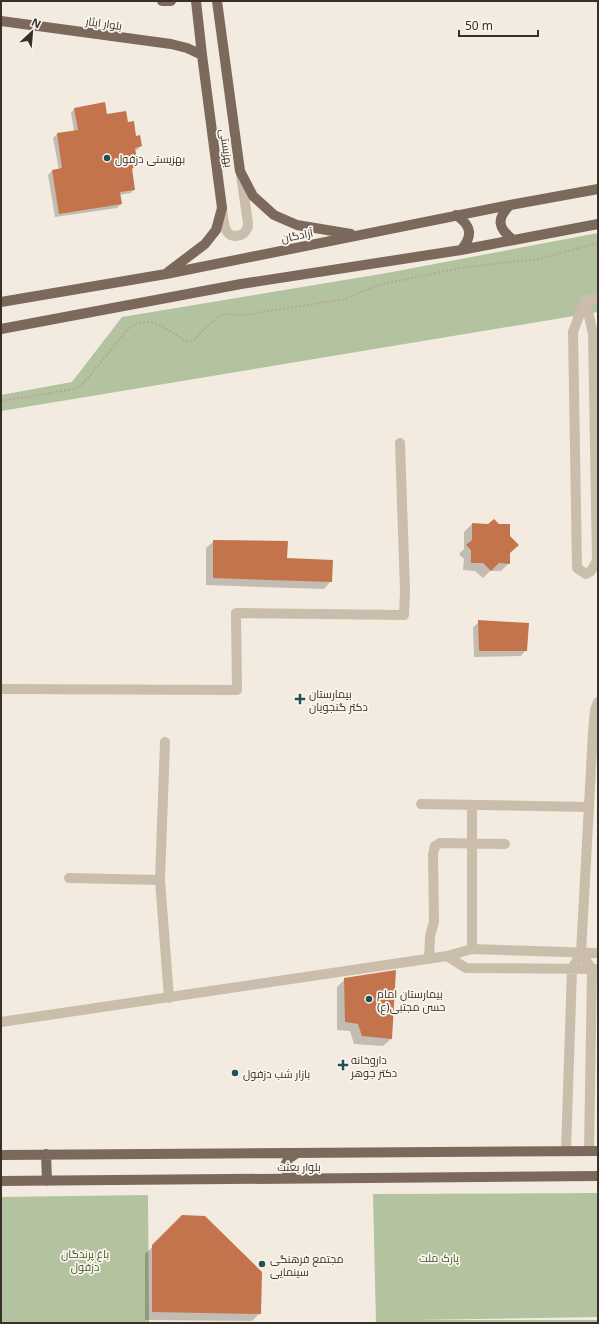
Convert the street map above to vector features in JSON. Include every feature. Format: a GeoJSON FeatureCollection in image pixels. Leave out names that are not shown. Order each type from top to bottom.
{"type":"FeatureCollection","features":[{"type":"Feature","properties":{"kind":"main road"},"geometry":{"type":"LineString","coordinates":[[162,1],[171,1]]}},
{"type":"Feature","properties":{"kind":"main road","name":"بهزیستی"},"geometry":{"type":"LineString","coordinates":[[166,274],[205,244],[216,230],[222,208],[196,1]]}},
{"type":"Feature","properties":{"kind":"main road"},"geometry":{"type":"LineString","coordinates":[[217,1],[240,171],[253,196],[274,215],[297,225],[357,235]]}},
{"type":"Feature","properties":{"kind":"main road","name":"بلوار ایثار"},"geometry":{"type":"LineString","coordinates":[[1,21],[171,44],[187,48],[202,55]]}},
{"type":"Feature","properties":{"kind":"main road","name":"آزادگان"},"geometry":{"type":"LineString","coordinates":[[1,302],[166,274],[510,204],[598,189]]}},
{"type":"Feature","properties":{"kind":"main road"},"geometry":{"type":"LineString","coordinates":[[510,204],[502,212],[500,223],[504,233],[513,240]]}},
{"type":"Feature","properties":{"kind":"main road"},"geometry":{"type":"LineString","coordinates":[[456,215],[465,222],[469,231],[468,242],[461,250]]}},
{"type":"Feature","properties":{"kind":"main road"},"geometry":{"type":"LineString","coordinates":[[1,330],[241,284],[461,250],[598,224]]}},
{"type":"Feature","properties":{"kind":"main road","name":"بلوار بعثت"},"geometry":{"type":"LineString","coordinates":[[1,1155],[593,1151]]}},
{"type":"Feature","properties":{"kind":"main road"},"geometry":{"type":"LineString","coordinates":[[294,1178],[284,1168],[288,1159],[297,1153]]}},
{"type":"Feature","properties":{"kind":"main road"},"geometry":{"type":"LineString","coordinates":[[46,1154],[47,1180]]}},
{"type":"Feature","properties":{"kind":"main road","name":"بلوار بعثت"},"geometry":{"type":"LineString","coordinates":[[1,1181],[598,1176]]}},
{"type":"Feature","properties":{"kind":"street"},"geometry":{"type":"LineString","coordinates":[[222,208],[226,230],[231,235],[242,235],[247,230],[248,223],[240,171]]}},
{"type":"Feature","properties":{"kind":"street"},"geometry":{"type":"LineString","coordinates":[[585,300],[598,299]]}},
{"type":"Feature","properties":{"kind":"street"},"geometry":{"type":"LineString","coordinates":[[585,300],[593,333],[597,486],[597,561],[591,571],[586,574],[577,568],[573,332],[585,300]]}},
{"type":"Feature","properties":{"kind":"street"},"geometry":{"type":"LineString","coordinates":[[1,688],[237,690],[236,613],[404,614],[405,591],[400,443]]}},
{"type":"Feature","properties":{"kind":"street"},"geometry":{"type":"LineString","coordinates":[[566,1151],[572,969],[581,953],[594,710],[598,702]]}},
{"type":"Feature","properties":{"kind":"street"},"geometry":{"type":"LineString","coordinates":[[165,742],[160,880],[170,998]]}},
{"type":"Feature","properties":{"kind":"street"},"geometry":{"type":"LineString","coordinates":[[421,804],[589,807]]}},
{"type":"Feature","properties":{"kind":"street"},"geometry":{"type":"LineString","coordinates":[[472,804],[472,949]]}},
{"type":"Feature","properties":{"kind":"street"},"geometry":{"type":"LineString","coordinates":[[429,959],[430,936],[434,922],[433,854],[435,846],[440,843],[505,844]]}},
{"type":"Feature","properties":{"kind":"street"},"geometry":{"type":"LineString","coordinates":[[70,878],[160,880]]}},
{"type":"Feature","properties":{"kind":"street"},"geometry":{"type":"LineString","coordinates":[[1,1022],[429,959],[472,949],[598,953]]}},
{"type":"Feature","properties":{"kind":"street"},"geometry":{"type":"LineString","coordinates":[[581,953],[595,969],[593,1151]]}},
{"type":"Feature","properties":{"kind":"street"},"geometry":{"type":"LineString","coordinates":[[447,956],[466,968],[595,969]]}},
{"type":"Feature","properties":{"kind":"path"},"geometry":{"type":"LineString","coordinates":[[1,401],[76,389],[82,385],[129,328],[136,323],[147,322],[164,327],[188,342],[193,341],[218,317],[226,314],[244,315],[345,299],[378,286],[466,267],[538,259],[598,243]]}},
{"type":"Feature","properties":{"kind":"green space"},"geometry":{"type":"Polygon","coordinates":[[[598,233],[598,312],[1,411],[1,395],[72,382],[122,317],[387,273],[598,233]]]}},
{"type":"Feature","properties":{"kind":"green space","name":"پارک ملت"},"geometry":{"type":"Polygon","coordinates":[[[598,1193],[598,1317],[415,1320],[598,1320],[598,1323],[376,1323],[373,1194],[598,1193]]]}},
{"type":"Feature","properties":{"kind":"green space","name":"باغ پرندگان دزفول"},"geometry":{"type":"Polygon","coordinates":[[[148,1195],[149,1323],[1,1323],[1,1197],[148,1195]]]}},
{"type":"Feature","properties":{"kind":"building","name":"بهزیستی دزفول"},"geometry":{"type":"Polygon","coordinates":[[[105,102],[107,114],[126,111],[128,122],[134,121],[136,136],[140,135],[142,146],[135,148],[138,166],[132,168],[135,190],[120,192],[122,204],[59,214],[52,170],[62,168],[57,133],[78,130],[74,108],[105,102]]]}},
{"type":"Feature","properties":{"kind":"building"},"geometry":{"type":"Polygon","coordinates":[[[494,519],[499,524],[510,524],[510,536],[519,545],[510,553],[510,564],[499,563],[491,571],[483,563],[471,563],[471,550],[466,545],[472,540],[472,523],[488,524],[494,519]]]}},
{"type":"Feature","properties":{"kind":"building"},"geometry":{"type":"Polygon","coordinates":[[[213,540],[288,541],[287,558],[333,560],[332,582],[213,578],[213,540]]]}},
{"type":"Feature","properties":{"kind":"building"},"geometry":{"type":"Polygon","coordinates":[[[478,620],[529,623],[527,651],[479,651],[478,620]]]}},
{"type":"Feature","properties":{"kind":"building","name":"بیمارستان امام حسن مجتبی(ع)"},"geometry":{"type":"Polygon","coordinates":[[[396,970],[392,1039],[362,1036],[358,1024],[345,1022],[344,978],[396,970]]]}},
{"type":"Feature","properties":{"kind":"building"},"geometry":{"type":"Polygon","coordinates":[[[182,1215],[205,1216],[262,1272],[261,1314],[152,1312],[152,1245],[182,1215]]]}},
{"type":"Feature","properties":{"kind":"place","name":"بهزیستی دزفول"},"geometry":{"type":"Point","coordinates":[107,158]}},
{"type":"Feature","properties":{"kind":"place","name":"بیمارستان دکتر گنجویان"},"geometry":{"type":"Point","coordinates":[300,699]}},
{"type":"Feature","properties":{"kind":"place","name":"بیمارستان امام حسن مجتبی(ع)"},"geometry":{"type":"Point","coordinates":[369,999]}},
{"type":"Feature","properties":{"kind":"place","name":"داروخانه دکتر جوهر"},"geometry":{"type":"Point","coordinates":[343,1065]}},
{"type":"Feature","properties":{"kind":"place","name":"بازار شب دزفول"},"geometry":{"type":"Point","coordinates":[235,1073]}},
{"type":"Feature","properties":{"kind":"place","name":"مجتمع فرهنگی سینمایی"},"geometry":{"type":"Point","coordinates":[262,1264]}}]}
